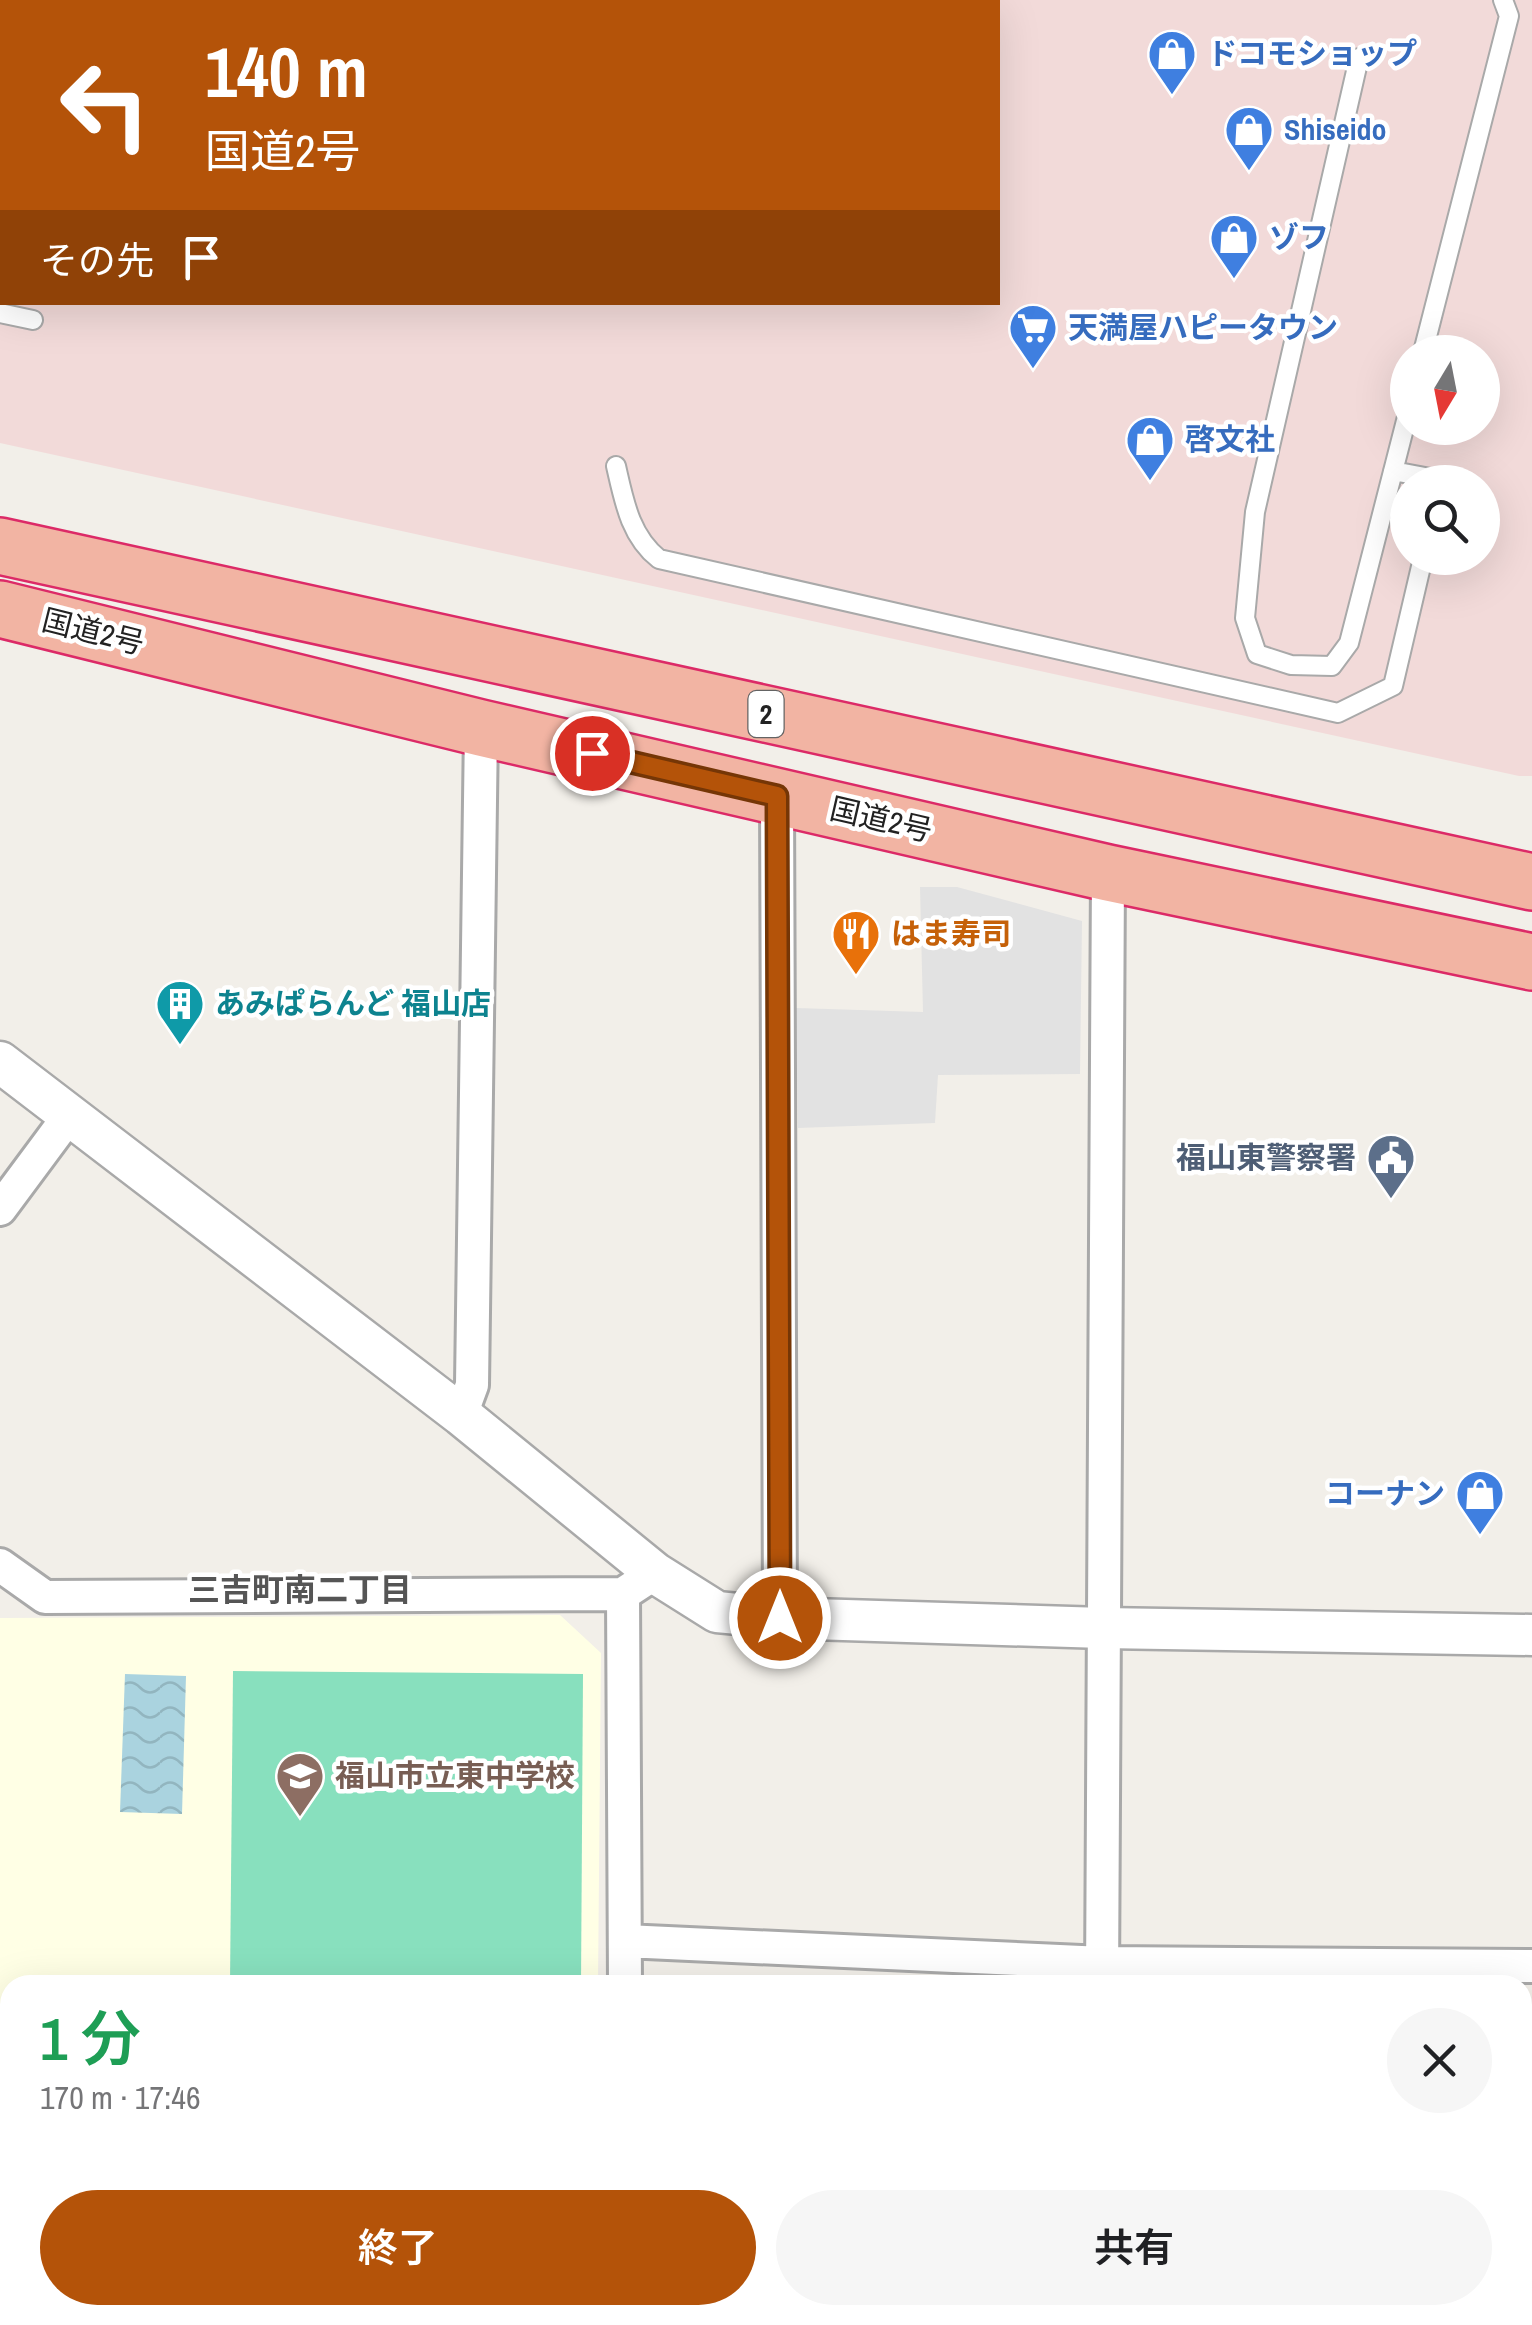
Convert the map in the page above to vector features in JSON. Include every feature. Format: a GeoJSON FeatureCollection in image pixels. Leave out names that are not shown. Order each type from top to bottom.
{"type":"FeatureCollection","features":[{"type":"Feature","properties":{"kind":"highway","name":"国道2号"},"geometry":{"type":"LineString","coordinates":[[0,546],[1532,882]]}},
{"type":"Feature","properties":{"kind":"highway","name":"国道2号"},"geometry":{"type":"LineString","coordinates":[[0,609],[481,728],[1108,873],[1532,962]]}},
{"type":"Feature","properties":{"kind":"street"},"geometry":{"type":"LineString","coordinates":[[461,1415],[472,1385],[481,728]]}},
{"type":"Feature","properties":{"kind":"street"},"geometry":{"type":"LineString","coordinates":[[777,796],[780,1618]]}},
{"type":"Feature","properties":{"kind":"street"},"geometry":{"type":"LineString","coordinates":[[1102,1974],[1108,873]]}},
{"type":"Feature","properties":{"kind":"street"},"geometry":{"type":"LineString","coordinates":[[0,1062],[461,1415],[639,1584],[626,1975]]}},
{"type":"Feature","properties":{"kind":"street"},"geometry":{"type":"LineString","coordinates":[[0,1208],[68,1116]]}},
{"type":"Feature","properties":{"kind":"street"},"geometry":{"type":"LineString","coordinates":[[0,1565],[45,1596]]}},
{"type":"Feature","properties":{"kind":"street"},"geometry":{"type":"LineString","coordinates":[[0,1598],[639,1584],[717,1612],[780,1618],[1103,1628],[1532,1634]]}},
{"type":"Feature","properties":{"kind":"street"},"geometry":{"type":"LineString","coordinates":[[625,1941],[1102,1974],[1532,1966]]}},
{"type":"Feature","properties":{"kind":"lane"},"geometry":{"type":"LineString","coordinates":[[1427,335],[1509,16],[1503,0]]}},
{"type":"Feature","properties":{"kind":"lane"},"geometry":{"type":"LineString","coordinates":[[1359,58],[1255,512],[1245,618],[1257,654],[1290,665],[1332,666],[1349,643],[1390,483]]}},
{"type":"Feature","properties":{"kind":"lane"},"geometry":{"type":"LineString","coordinates":[[0,313],[33,320]]}},
{"type":"Feature","properties":{"kind":"lane"},"geometry":{"type":"LineString","coordinates":[[616,466],[627,512],[643,546],[659,559],[1338,713],[1393,686],[1419,575]]}},
{"type":"Feature","properties":{"kind":"shaded area","name":"天満屋ハピータウン"},"geometry":{"type":"Polygon","coordinates":[[[1000,0],[1532,0],[1532,776],[0,443],[0,305],[1000,305],[1000,0]]]}},
{"type":"Feature","properties":{"kind":"shaded area"},"geometry":{"type":"Polygon","coordinates":[[[920,887],[957,887],[1082,921],[1080,1074],[938,1075],[935,1123],[798,1128],[796,1008],[923,1012],[920,887]]]}},
{"type":"Feature","properties":{"kind":"shaded area","name":"福山市立東中学校"},"geometry":{"type":"Polygon","coordinates":[[[560,1615],[601,1653],[598,1975],[0,1975],[0,1618],[560,1615]]]}},
{"type":"Feature","properties":{"kind":"green space"},"geometry":{"type":"Polygon","coordinates":[[[233,1671],[583,1674],[581,1975],[230,1975],[233,1671]]]}},
{"type":"Feature","properties":{"kind":"water"},"geometry":{"type":"Polygon","coordinates":[[[125,1674],[186,1676],[182,1814],[120,1812],[125,1674]]]}},
{"type":"Feature","properties":{"kind":"place","name":"ドコモショップ"},"geometry":{"type":"Point","coordinates":[1172,96]}},
{"type":"Feature","properties":{"kind":"place","name":"Shiseido"},"geometry":{"type":"Point","coordinates":[1249,172]}},
{"type":"Feature","properties":{"kind":"place","name":"ゾフ"},"geometry":{"type":"Point","coordinates":[1234,280]}},
{"type":"Feature","properties":{"kind":"place","name":"天満屋ハピータウン"},"geometry":{"type":"Point","coordinates":[1033,370]}},
{"type":"Feature","properties":{"kind":"place","name":"啓文社"},"geometry":{"type":"Point","coordinates":[1150,482]}},
{"type":"Feature","properties":{"kind":"place","name":"はま寿司"},"geometry":{"type":"Point","coordinates":[856,976]}},
{"type":"Feature","properties":{"kind":"place","name":"あみぱらんど 福山店"},"geometry":{"type":"Point","coordinates":[180,1046]}},
{"type":"Feature","properties":{"kind":"place","name":"福山東警察署"},"geometry":{"type":"Point","coordinates":[1391,1200]}},
{"type":"Feature","properties":{"kind":"place","name":"コーナン"},"geometry":{"type":"Point","coordinates":[1480,1536]}},
{"type":"Feature","properties":{"kind":"place","name":"福山市立東中学校"},"geometry":{"type":"Point","coordinates":[300,1818]}},
{"type":"Feature","properties":{"kind":"district","name":"三吉町南二丁目"},"geometry":{"type":"Point","coordinates":[300,1590]}},
{"type":"Feature","properties":{"kind":"route"},"geometry":{"type":"LineString","coordinates":[[592,753],[777,796],[780,1618]]}}]}
